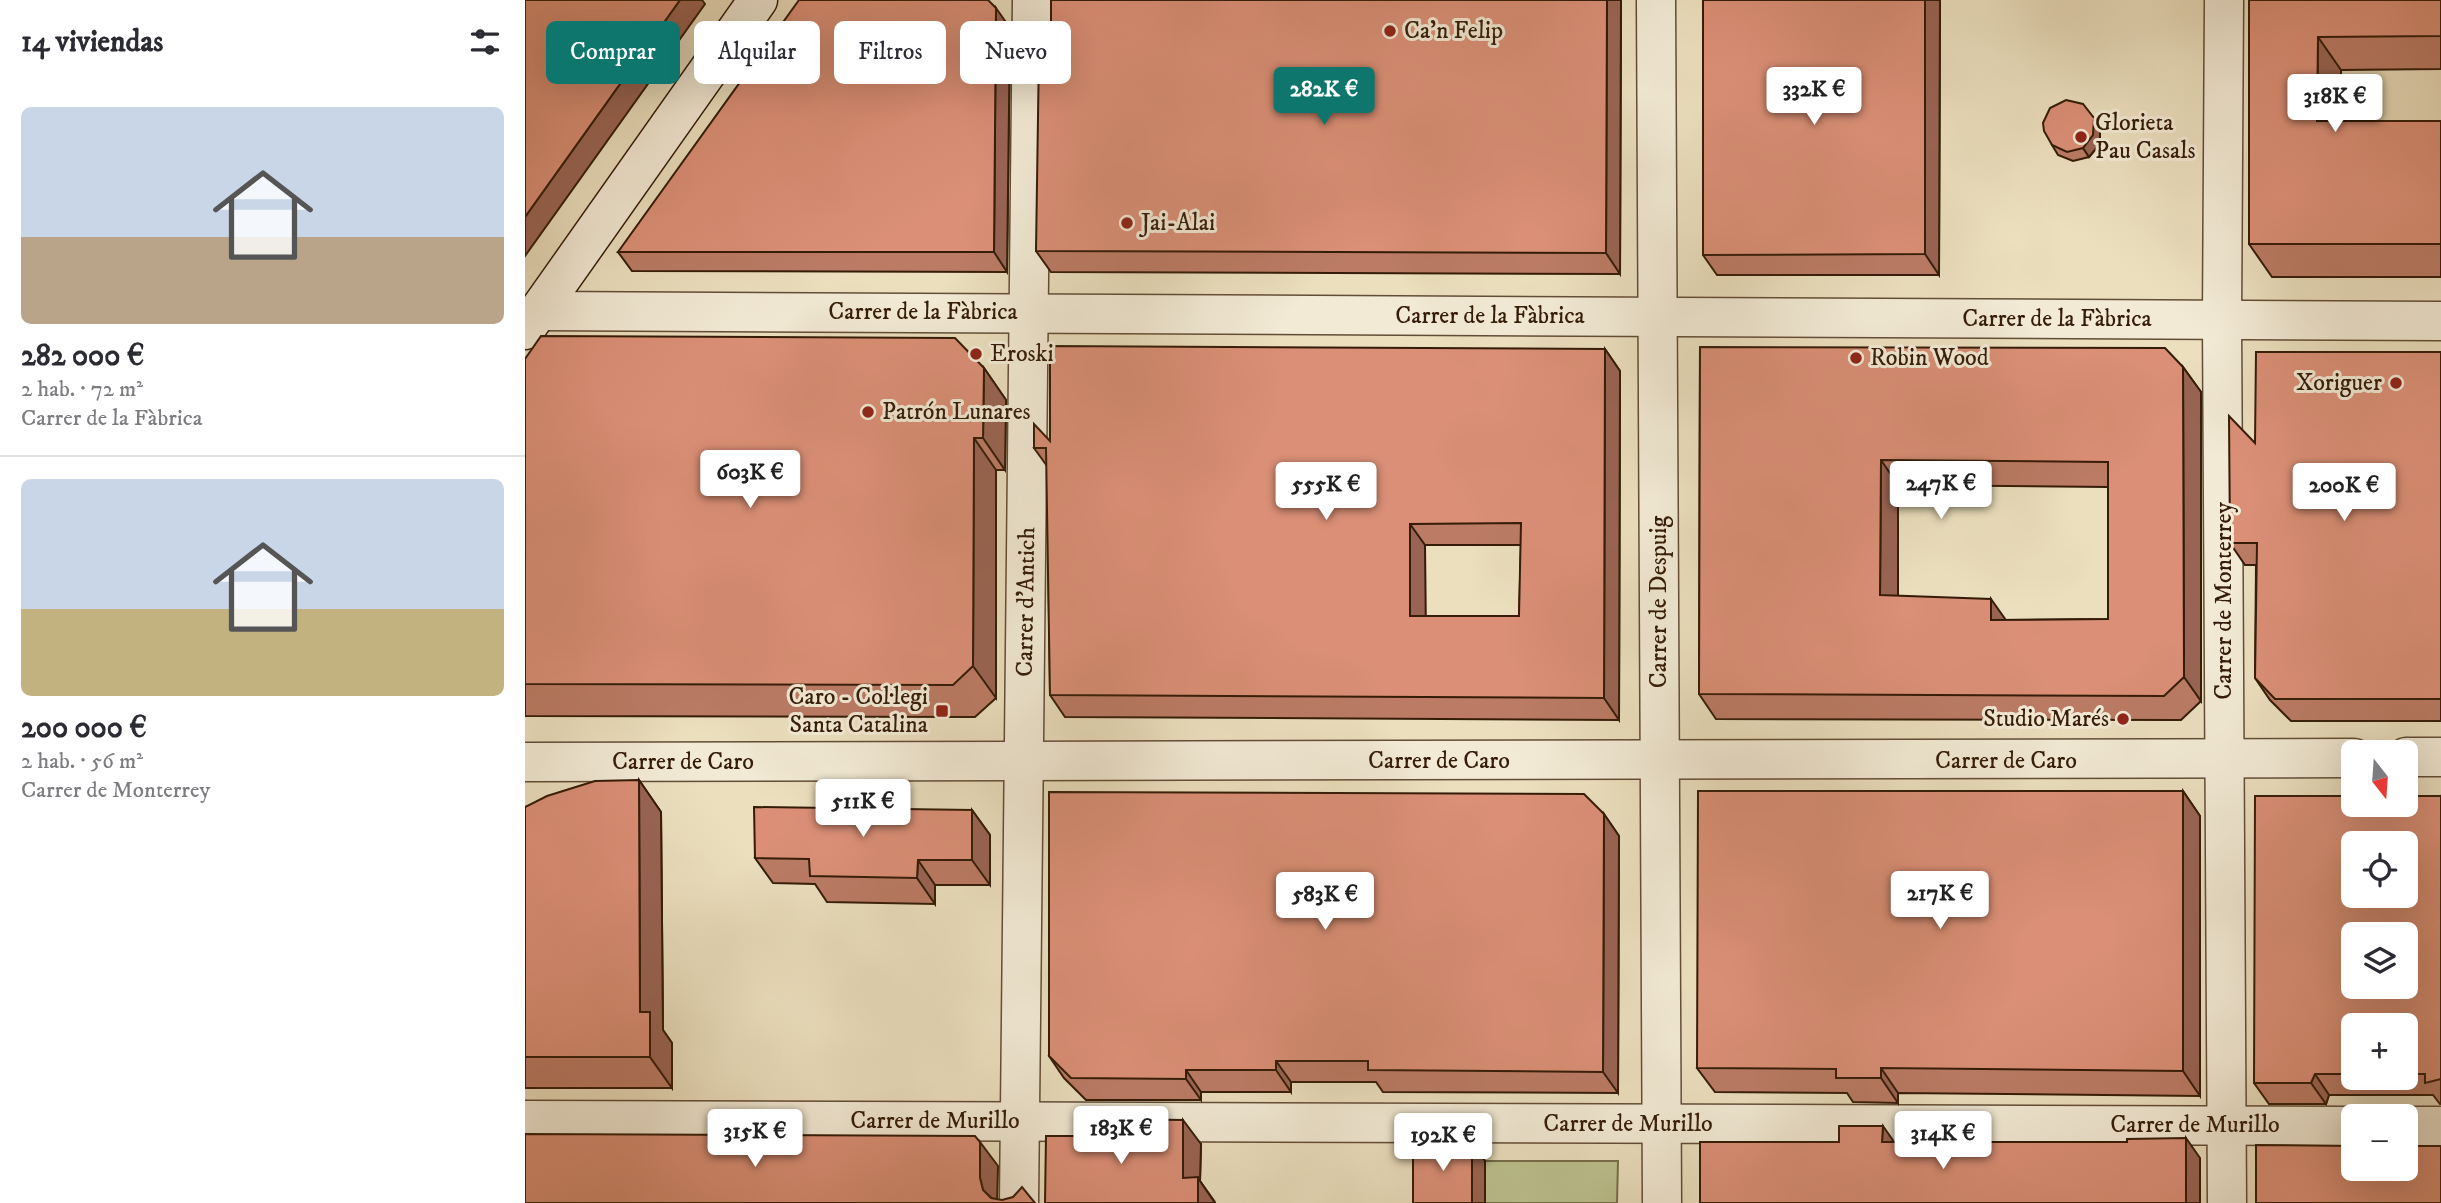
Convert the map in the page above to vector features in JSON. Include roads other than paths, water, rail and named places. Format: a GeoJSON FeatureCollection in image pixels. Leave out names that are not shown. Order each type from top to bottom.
{"type":"FeatureCollection","features":[{"type":"Feature","properties":{"kind":"street"},"geometry":{"type":"LineString","coordinates":[[532,320],[758,0]]}},
{"type":"Feature","properties":{"kind":"street","name":"Carrer d'Antich"},"geometry":{"type":"LineString","coordinates":[[1019,1203],[1032,0]]}},
{"type":"Feature","properties":{"kind":"street","name":"Carrer de Despuig"},"geometry":{"type":"LineString","coordinates":[[1656,0],[1662,1203]]}},
{"type":"Feature","properties":{"kind":"street","name":"Carrer de Monterrey"},"geometry":{"type":"LineString","coordinates":[[2224,0],[2222,320],[2227,1203]]}},
{"type":"Feature","properties":{"kind":"street","name":"Carrer de la Fàbrica"},"geometry":{"type":"LineString","coordinates":[[532,320],[1029,313],[2441,321]]}},
{"type":"Feature","properties":{"kind":"street"},"geometry":{"type":"LineString","coordinates":[[2419,757],[2441,757]]}},
{"type":"Feature","properties":{"kind":"street","name":"Carrer de Caro"},"geometry":{"type":"LineString","coordinates":[[525,762],[2225,761],[2341,758]]}},
{"type":"Feature","properties":{"kind":"street","name":"Carrer de Murillo"},"geometry":{"type":"LineString","coordinates":[[525,1120],[2341,1126]]}},
{"type":"Feature","properties":{"kind":"street"},"geometry":{"type":"LineString","coordinates":[[2418,1126],[2441,1126]]}},
{"type":"Feature","properties":{"kind":"place","name":"Ca'n Felip"},"geometry":{"type":"Point","coordinates":[1390,31]}},
{"type":"Feature","properties":{"kind":"place","name":"Glorieta Pau Casals"},"geometry":{"type":"Point","coordinates":[2081,137]}},
{"type":"Feature","properties":{"kind":"place","name":"Jai-Alai"},"geometry":{"type":"Point","coordinates":[1127,223]}},
{"type":"Feature","properties":{"kind":"place","name":"Eroski"},"geometry":{"type":"Point","coordinates":[976,354]}},
{"type":"Feature","properties":{"kind":"place","name":"Robin Wood"},"geometry":{"type":"Point","coordinates":[1856,358]}},
{"type":"Feature","properties":{"kind":"place","name":"Xoriguer"},"geometry":{"type":"Point","coordinates":[2396,383]}},
{"type":"Feature","properties":{"kind":"place","name":"Patrón Lunares"},"geometry":{"type":"Point","coordinates":[868,412]}},
{"type":"Feature","properties":{"kind":"place","name":"Caro - Col·legi Santa Catalina"},"geometry":{"type":"Point","coordinates":[942,711]}},
{"type":"Feature","properties":{"kind":"place","name":"Studio Marés"},"geometry":{"type":"Point","coordinates":[2123,719]}}]}
